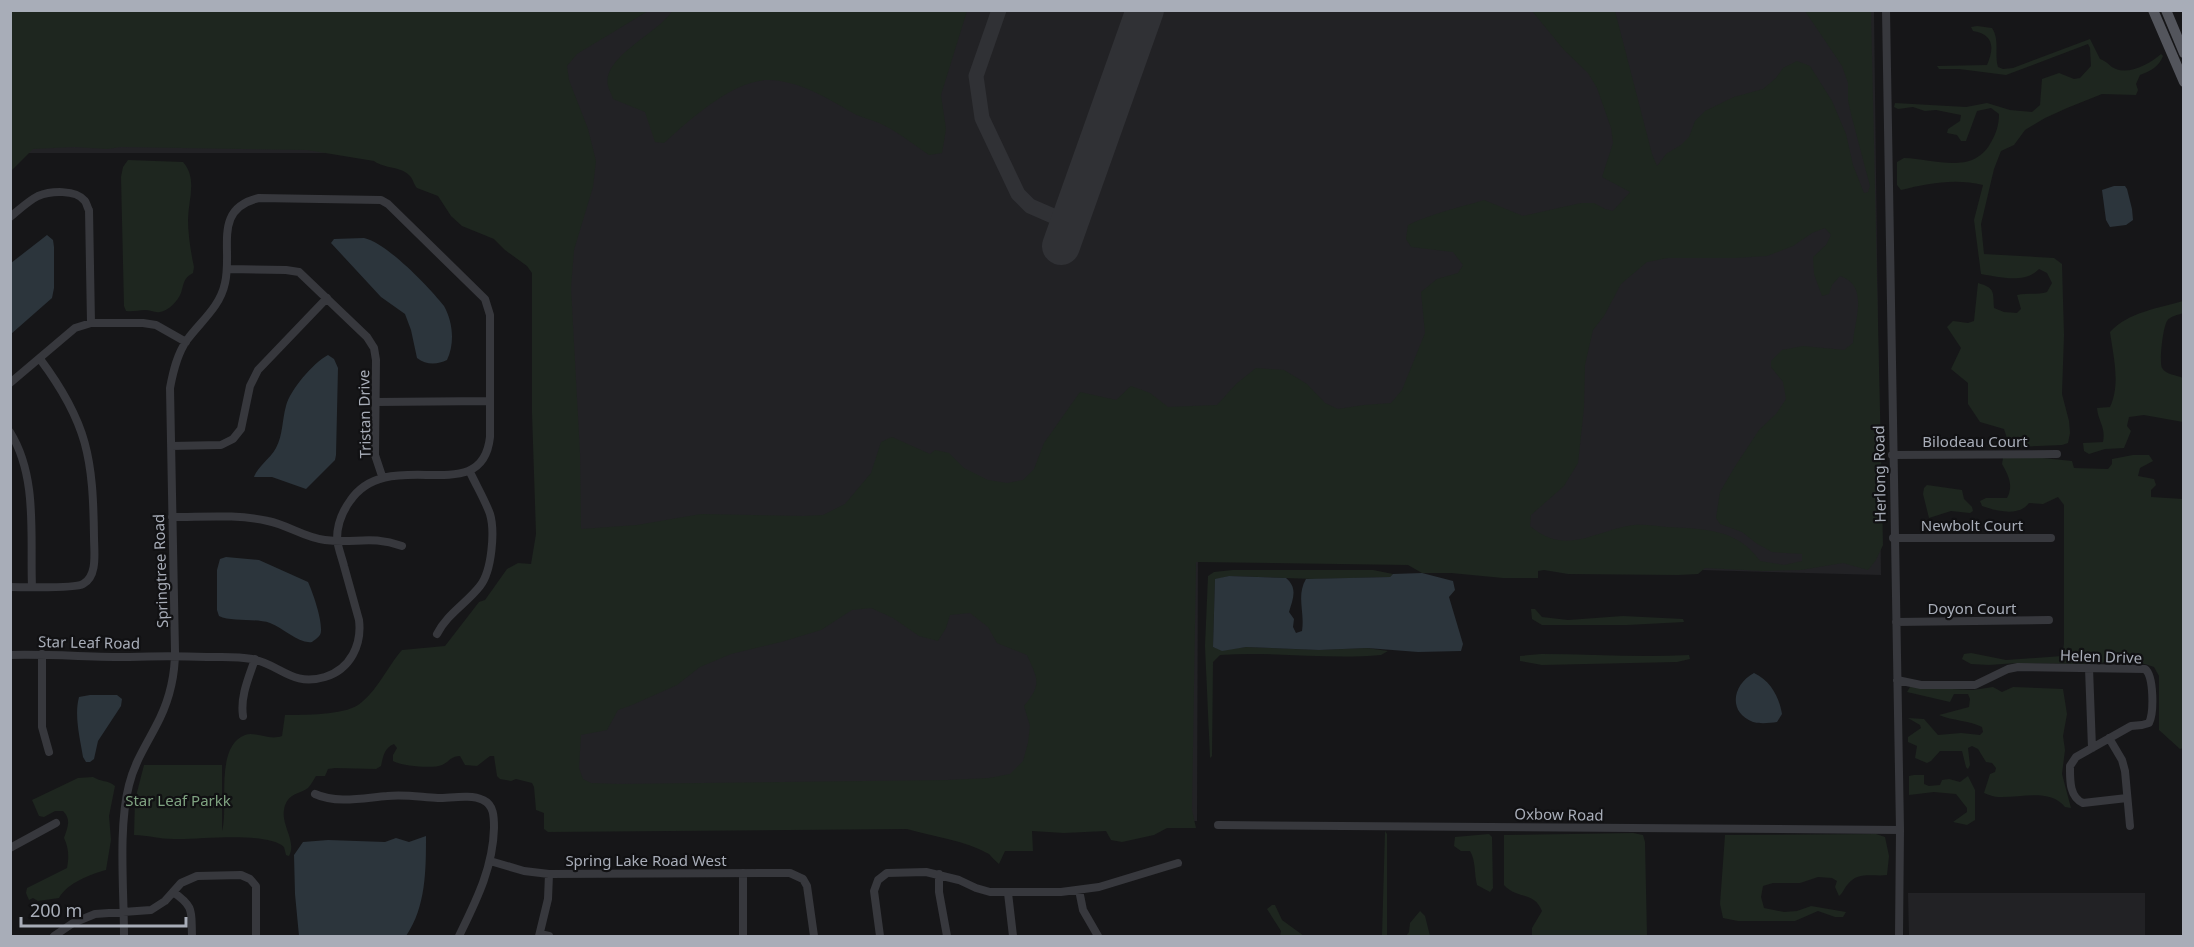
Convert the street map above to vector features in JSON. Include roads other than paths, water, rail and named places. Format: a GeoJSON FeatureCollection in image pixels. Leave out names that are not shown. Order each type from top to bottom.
{"type":"FeatureCollection","features":[{"type":"Feature","properties":{"kind":"main road"},"geometry":{"type":"LineString","coordinates":[[2153,10],[2184,82]]}},
{"type":"Feature","properties":{"kind":"main road"},"geometry":{"type":"LineString","coordinates":[[2166,10],[2184,53]]}},
{"type":"Feature","properties":{"kind":"street","name":"Herlong Road"},"geometry":{"type":"LineString","coordinates":[[1886,10],[1893,538],[1900,830],[1899,936]]}},
{"type":"Feature","properties":{"kind":"street"},"geometry":{"type":"LineString","coordinates":[[10,217],[44,194],[69,193],[86,201],[89,210],[91,323]]}},
{"type":"Feature","properties":{"kind":"street","name":"Springtree Road"},"geometry":{"type":"LineString","coordinates":[[124,936],[124,814],[129,786],[140,754],[167,700],[175,667],[170,388],[173,369],[186,342],[220,299],[228,269],[227,227],[233,213],[244,203],[259,198],[374,199],[388,204],[485,299],[489,315],[490,401]]}},
{"type":"Feature","properties":{"kind":"street","name":"Tristan Drive"},"geometry":{"type":"LineString","coordinates":[[228,269],[298,272],[367,337],[374,348],[376,360],[375,455],[382,477]]}},
{"type":"Feature","properties":{"kind":"street"},"geometry":{"type":"LineString","coordinates":[[171,446],[221,445],[233,439],[242,429],[250,386],[258,370],[327,298]]}},
{"type":"Feature","properties":{"kind":"street"},"geometry":{"type":"LineString","coordinates":[[10,383],[75,328],[91,323],[156,325],[186,342]]}},
{"type":"Feature","properties":{"kind":"street"},"geometry":{"type":"LineString","coordinates":[[10,587],[80,585],[90,579],[94,563],[94,485],[89,453],[69,402],[40,358]]}},
{"type":"Feature","properties":{"kind":"street"},"geometry":{"type":"LineString","coordinates":[[337,541],[338,525],[344,509],[355,494],[369,483],[382,477],[404,474],[457,475],[470,472],[489,452],[490,401],[376,402]]}},
{"type":"Feature","properties":{"kind":"street"},"geometry":{"type":"LineString","coordinates":[[10,432],[24,459],[29,485],[32,586]]}},
{"type":"Feature","properties":{"kind":"street","name":"Bilodeau Court"},"geometry":{"type":"LineString","coordinates":[[1892,455],[2057,454]]}},
{"type":"Feature","properties":{"kind":"street"},"geometry":{"type":"LineString","coordinates":[[438,634],[442,625],[481,585],[488,572],[491,559],[490,515],[470,472]]}},
{"type":"Feature","properties":{"kind":"street"},"geometry":{"type":"LineString","coordinates":[[172,517],[254,518],[283,526],[309,537],[337,541],[386,540],[402,546]]}},
{"type":"Feature","properties":{"kind":"street","name":"Newbolt Court"},"geometry":{"type":"LineString","coordinates":[[1893,538],[2051,538]]}},
{"type":"Feature","properties":{"kind":"street","name":"Star Leaf Road"},"geometry":{"type":"LineString","coordinates":[[10,655],[241,657],[255,659],[300,680],[313,680],[328,676],[354,654],[360,631],[337,541]]}},
{"type":"Feature","properties":{"kind":"street","name":"Doyon Court"},"geometry":{"type":"LineString","coordinates":[[1896,622],[2049,621]]}},
{"type":"Feature","properties":{"kind":"street"},"geometry":{"type":"LineString","coordinates":[[42,654],[42,727],[49,752]]}},
{"type":"Feature","properties":{"kind":"street"},"geometry":{"type":"LineString","coordinates":[[243,716],[245,690],[255,659]]}},
{"type":"Feature","properties":{"kind":"street","name":"Helen Drive"},"geometry":{"type":"LineString","coordinates":[[1897,680],[1921,685],[1975,685],[2012,668],[2141,668],[2149,672],[2152,712],[2149,723],[2131,726],[2071,761],[2073,794],[2078,800],[2083,802],[2127,798]]}},
{"type":"Feature","properties":{"kind":"street"},"geometry":{"type":"LineString","coordinates":[[2089,668],[2092,748]]}},
{"type":"Feature","properties":{"kind":"street"},"geometry":{"type":"LineString","coordinates":[[2109,738],[2122,760],[2130,826]]}},
{"type":"Feature","properties":{"kind":"street"},"geometry":{"type":"LineString","coordinates":[[315,794],[325,798],[361,799],[404,795],[474,798],[489,804],[494,816],[490,861],[484,885],[459,936]]}},
{"type":"Feature","properties":{"kind":"street"},"geometry":{"type":"LineString","coordinates":[[10,848],[56,823]]}},
{"type":"Feature","properties":{"kind":"street","name":"Oxbow Road"},"geometry":{"type":"LineString","coordinates":[[1218,825],[1900,830]]}},
{"type":"Feature","properties":{"kind":"street","name":"Spring Lake Road West"},"geometry":{"type":"LineString","coordinates":[[490,861],[524,871],[549,874],[790,873],[803,879],[809,892],[810,920],[814,936]]}},
{"type":"Feature","properties":{"kind":"street"},"geometry":{"type":"LineString","coordinates":[[879,936],[874,891],[878,879],[887,873],[914,871],[939,874],[990,892],[1008,893],[1099,887],[1178,863]]}},
{"type":"Feature","properties":{"kind":"street"},"geometry":{"type":"LineString","coordinates":[[743,873],[743,936]]}},
{"type":"Feature","properties":{"kind":"street"},"geometry":{"type":"LineString","coordinates":[[549,874],[548,900],[540,935],[549,936]]}},
{"type":"Feature","properties":{"kind":"street"},"geometry":{"type":"LineString","coordinates":[[939,874],[939,892],[947,936]]}},
{"type":"Feature","properties":{"kind":"street"},"geometry":{"type":"LineString","coordinates":[[54,936],[73,922],[87,916],[107,912],[151,910],[165,901],[182,883],[197,876],[235,875],[250,879],[256,886],[256,936]]}},
{"type":"Feature","properties":{"kind":"street"},"geometry":{"type":"LineString","coordinates":[[1079,890],[1083,910],[1098,936]]}},
{"type":"Feature","properties":{"kind":"street"},"geometry":{"type":"LineString","coordinates":[[173,892],[186,901],[190,909],[192,936]]}},
{"type":"Feature","properties":{"kind":"street"},"geometry":{"type":"LineString","coordinates":[[1008,893],[1013,936]]}},
{"type":"Feature","properties":{"kind":"park label","name":"Star Leaf Parkk"},"geometry":{"type":"Point","coordinates":[178,800]}}]}
